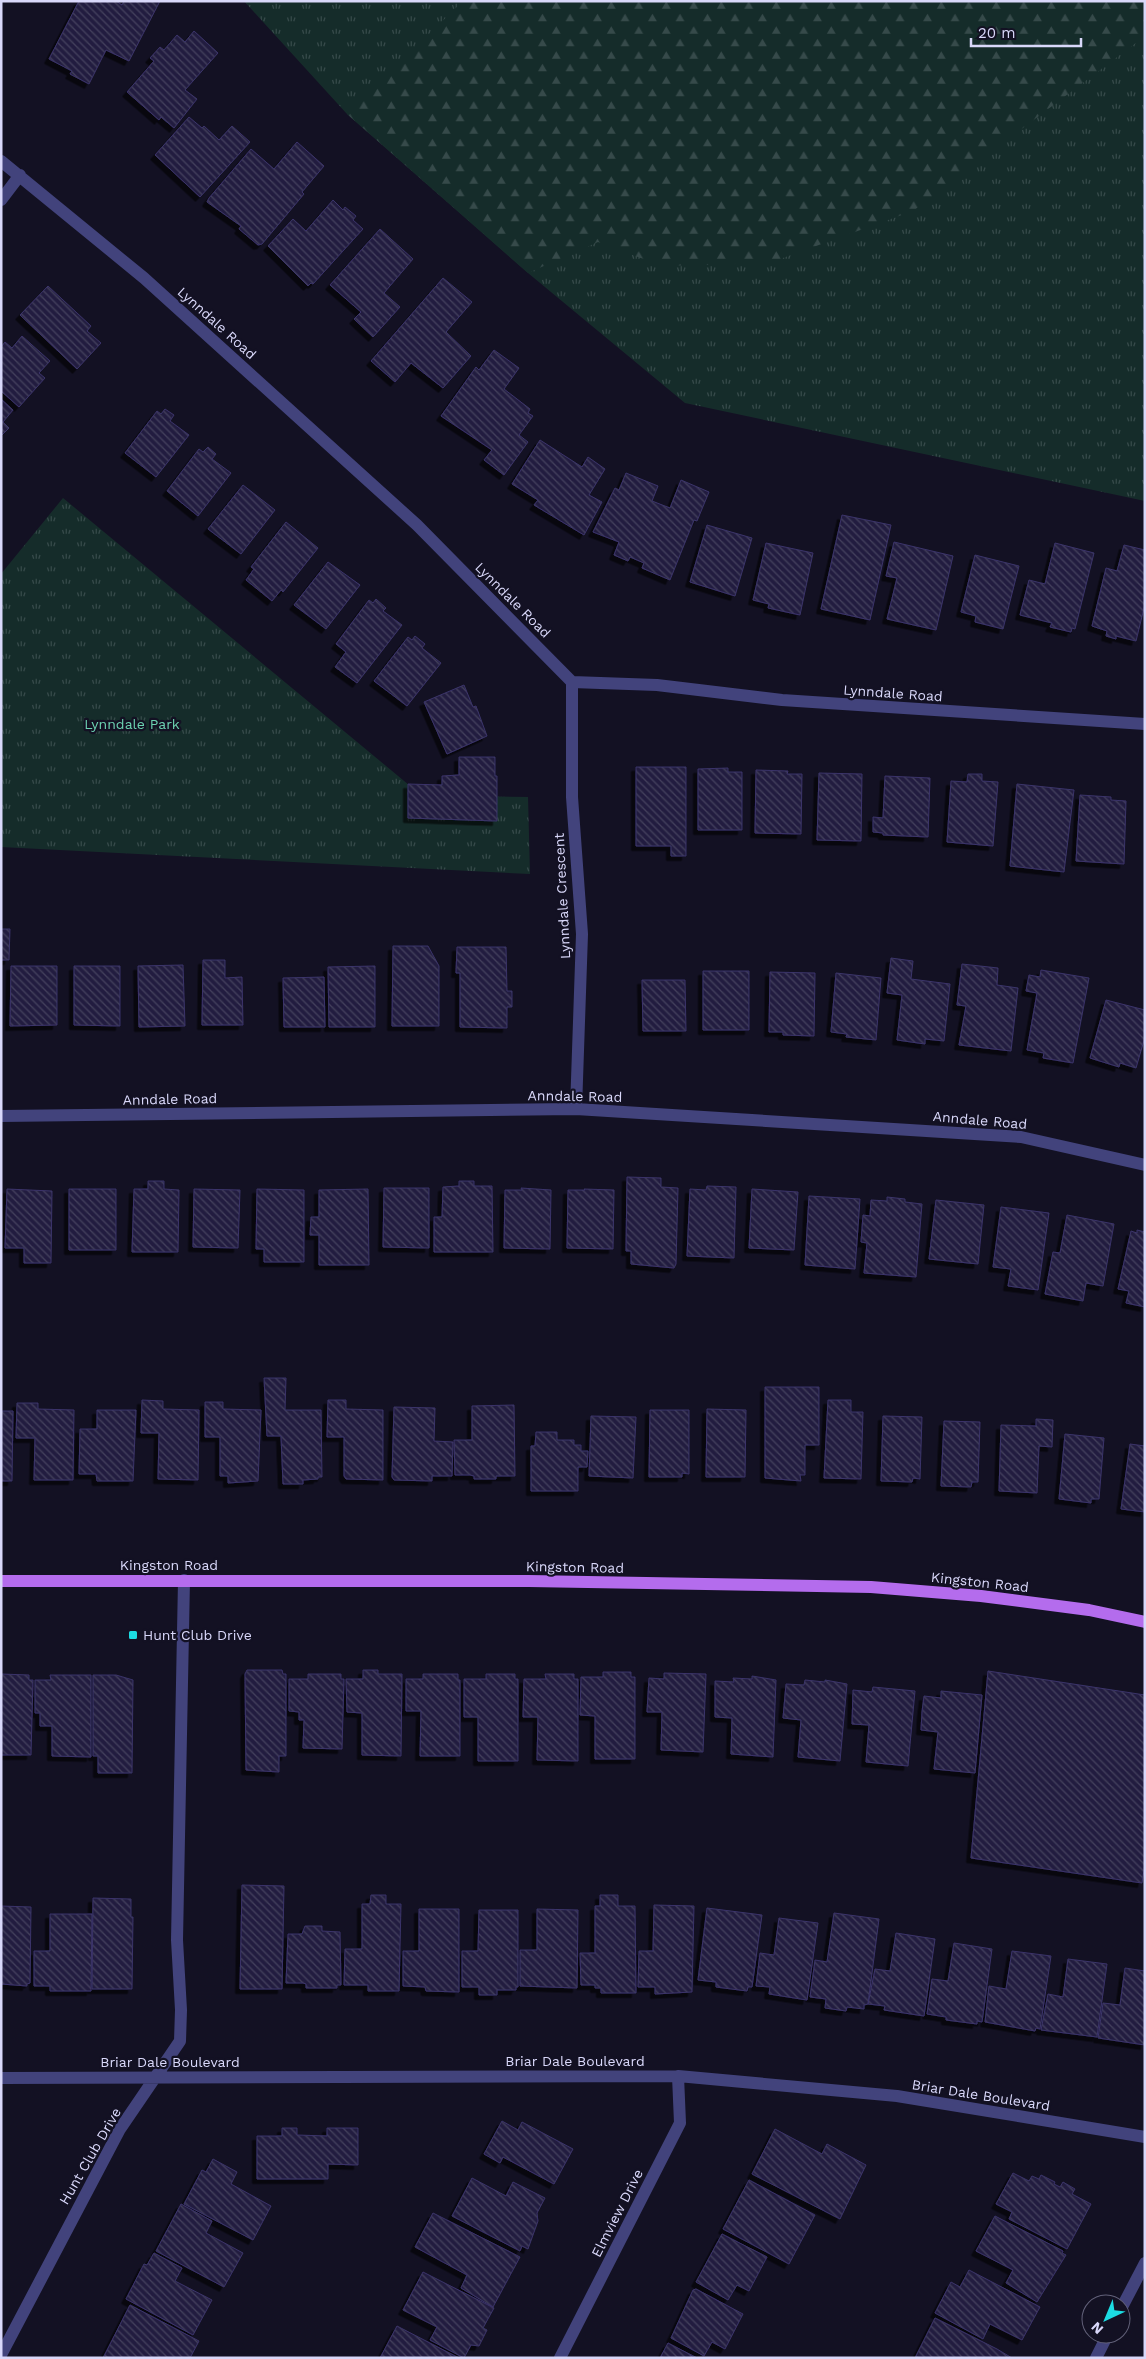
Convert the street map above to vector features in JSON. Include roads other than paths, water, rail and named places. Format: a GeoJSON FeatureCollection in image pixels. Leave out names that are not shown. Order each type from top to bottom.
{"type":"FeatureCollection","features":[{"type":"Feature","properties":{"kind":"main road","name":"Kingston Road"},"geometry":{"type":"LineString","coordinates":[[1,1581],[519,1581],[871,1587],[980,1596],[1089,1610],[1145,1622]]}},
{"type":"Feature","properties":{"kind":"street","name":"Lynndale Road"},"geometry":{"type":"LineString","coordinates":[[1,161],[144,278],[417,525],[572,682],[657,685],[782,700],[1145,724]]}},
{"type":"Feature","properties":{"kind":"street"},"geometry":{"type":"LineString","coordinates":[[1,200],[20,175]]}},
{"type":"Feature","properties":{"kind":"street","name":"Lynndale Crescent"},"geometry":{"type":"LineString","coordinates":[[572,682],[572,797],[582,934],[576,1109]]}},
{"type":"Feature","properties":{"kind":"street","name":"Anndale Road"},"geometry":{"type":"LineString","coordinates":[[1,1116],[576,1109],[1021,1137],[1145,1165]]}},
{"type":"Feature","properties":{"kind":"street","name":"Hunt Club Drive"},"geometry":{"type":"LineString","coordinates":[[1,2355],[120,2129],[180,2041],[181,2010],[177,1940],[184,1580]]}},
{"type":"Feature","properties":{"kind":"street","name":"Briar Dale Boulevard"},"geometry":{"type":"LineString","coordinates":[[1,2078],[678,2076],[897,2096],[1145,2137]]}},
{"type":"Feature","properties":{"kind":"street","name":"Elmview Drive"},"geometry":{"type":"LineString","coordinates":[[560,2358],[680,2123],[678,2076]]}},
{"type":"Feature","properties":{"kind":"street"},"geometry":{"type":"LineString","coordinates":[[1129,2294],[1145,2263]]}},
{"type":"Feature","properties":{"kind":"street"},"geometry":{"type":"LineString","coordinates":[[1096,2358],[1103,2344]]}},
{"type":"Feature","properties":{"kind":"place","name":"Hunt Club Drive"},"geometry":{"type":"Point","coordinates":[133,1635]}},
{"type":"Feature","properties":{"kind":"park label","name":"Lynndale Park"},"geometry":{"type":"Point","coordinates":[132,724]}}]}
